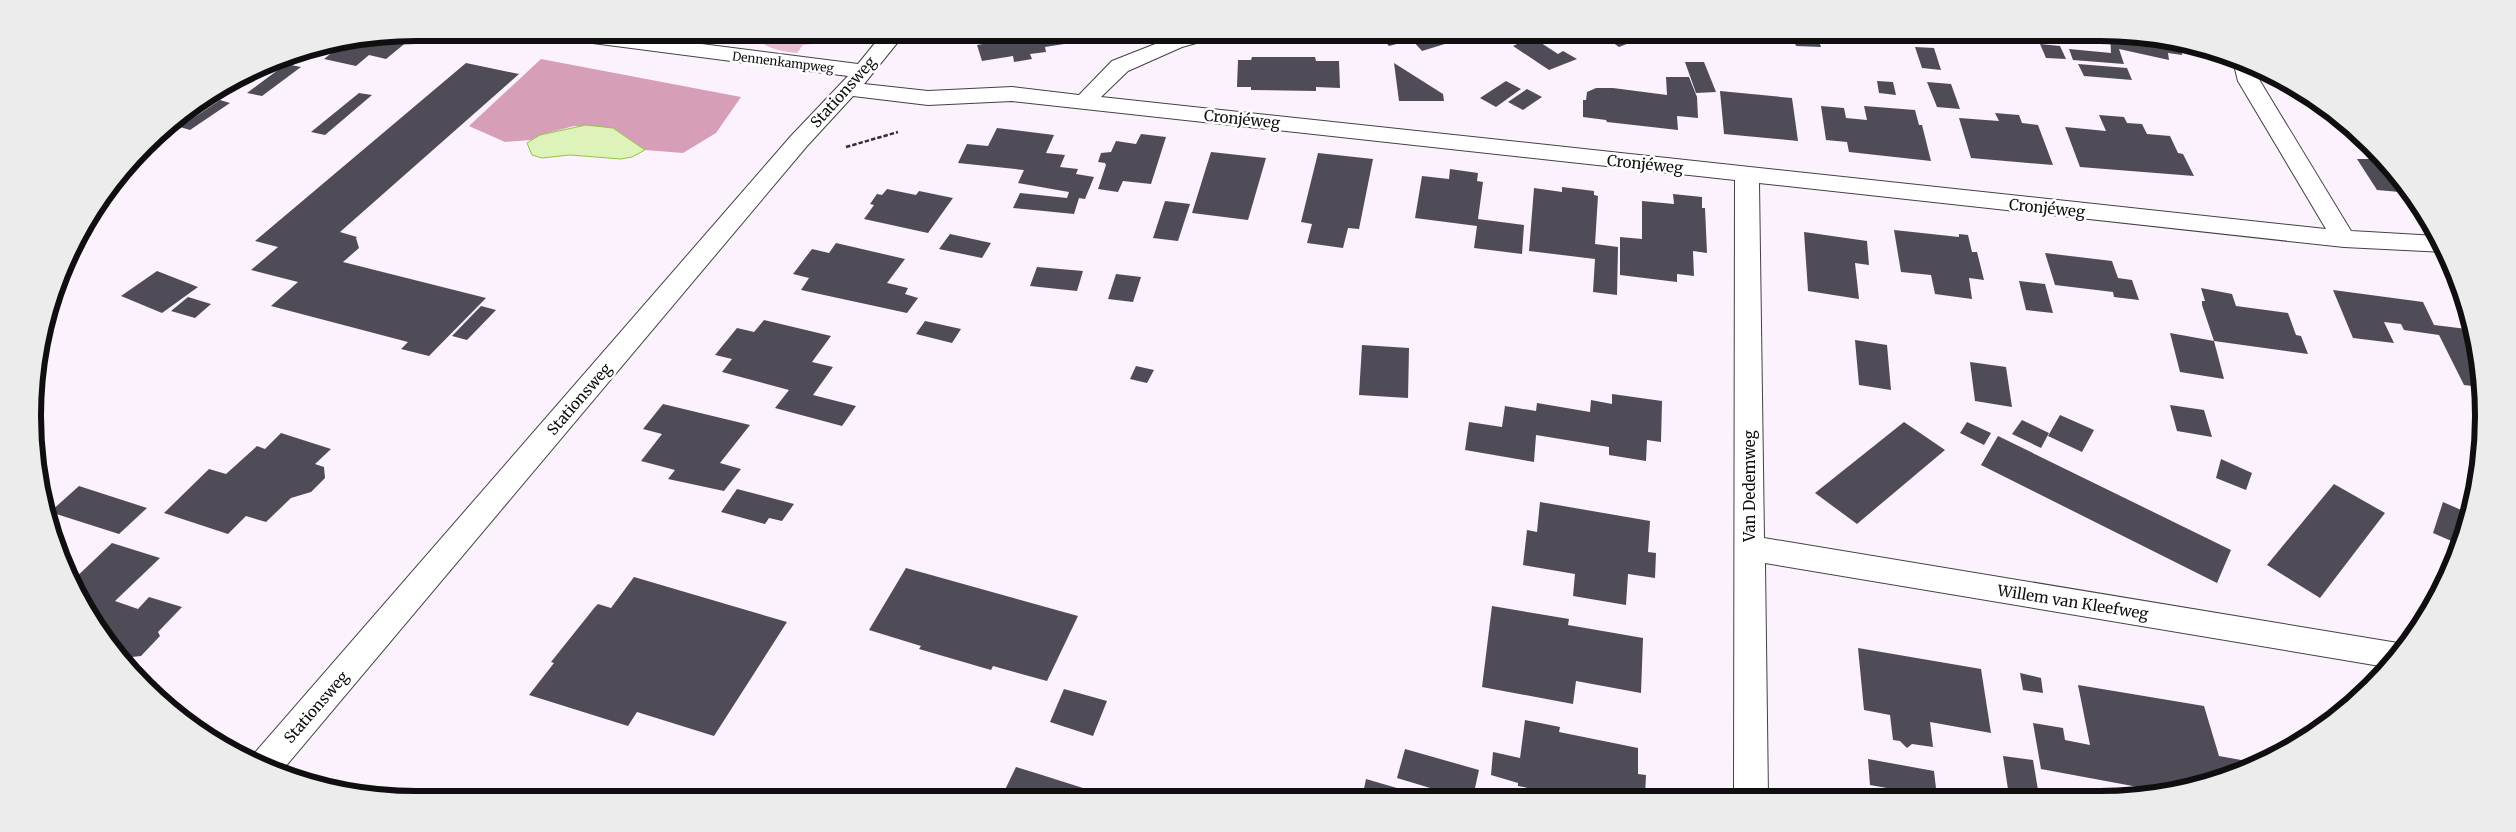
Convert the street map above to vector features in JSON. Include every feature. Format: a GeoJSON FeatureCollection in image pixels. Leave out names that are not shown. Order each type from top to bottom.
{"type":"FeatureCollection","features":[{"type":"Feature","properties":{"kind":"street","name":"Dennenkampweg"},"geometry":{"type":"LineString","coordinates":[[624,41],[710,52],[855,80]]}},
{"type":"Feature","properties":{"kind":"street"},"geometry":{"type":"LineString","coordinates":[[710,52],[720,41]]}},
{"type":"Feature","properties":{"kind":"street","name":"Stationsweg"},"geometry":{"type":"LineString","coordinates":[[270,761],[799,141],[888,41]]}},
{"type":"Feature","properties":{"kind":"street"},"geometry":{"type":"LineString","coordinates":[[1085,102],[1120,66],[1182,41]]}},
{"type":"Feature","properties":{"kind":"street"},"geometry":{"type":"LineString","coordinates":[[2247,72],[2249,80],[2344,240]]}},
{"type":"Feature","properties":{"kind":"street","name":"Cronjéweg"},"geometry":{"type":"LineString","coordinates":[[855,80],[928,98],[1012,94],[2344,240],[2433,245]]}},
{"type":"Feature","properties":{"kind":"street","name":"Van Dedemweg"},"geometry":{"type":"LineString","coordinates":[[1747,176],[1751,791]]}},
{"type":"Feature","properties":{"kind":"street","name":"Willem van Kleefweg"},"geometry":{"type":"LineString","coordinates":[[1750,548],[2389,655]]}},
{"type":"Feature","properties":{"kind":"shaded area"},"geometry":{"type":"Polygon","coordinates":[[[759,41],[834,41],[803,45],[797,53],[769,47],[759,41]]]}},
{"type":"Feature","properties":{"kind":"shaded area"},"geometry":{"type":"Polygon","coordinates":[[[541,59],[741,97],[716,133],[683,153],[645,150],[613,128],[574,126],[540,135],[531,140],[505,142],[469,126],[541,59]]]}},
{"type":"Feature","properties":{"kind":"shaded area"},"geometry":{"type":"Polygon","coordinates":[[[586,125],[613,128],[645,150],[632,157],[621,159],[570,155],[542,158],[532,155],[527,143],[540,135],[586,125]]]}},
{"type":"Feature","properties":{"kind":"building"},"geometry":{"type":"Polygon","coordinates":[[[408,41],[386,59],[369,55],[356,66],[324,59],[335,50],[343,48],[367,44],[408,41]]]}},
{"type":"Feature","properties":{"kind":"building"},"geometry":{"type":"Polygon","coordinates":[[[1083,41],[1045,47],[1046,52],[1030,54],[1032,59],[1014,62],[1013,56],[982,61],[977,45],[994,42],[1083,41]]]}},
{"type":"Feature","properties":{"kind":"building"},"geometry":{"type":"Polygon","coordinates":[[[1384,41],[1408,41],[1389,46],[1384,41]]]}},
{"type":"Feature","properties":{"kind":"building"},"geometry":{"type":"Polygon","coordinates":[[[1413,41],[1446,41],[1448,43],[1422,51],[1413,41]]]}},
{"type":"Feature","properties":{"kind":"building"},"geometry":{"type":"Polygon","coordinates":[[[1524,41],[1538,41],[1558,54],[1563,51],[1577,59],[1549,70],[1513,46],[1524,41]]]}},
{"type":"Feature","properties":{"kind":"building"},"geometry":{"type":"Polygon","coordinates":[[[1611,41],[1634,41],[1619,47],[1611,41]]]}},
{"type":"Feature","properties":{"kind":"building"},"geometry":{"type":"Polygon","coordinates":[[[1794,41],[1819,41],[1821,47],[1796,46],[1794,41]]]}},
{"type":"Feature","properties":{"kind":"building"},"geometry":{"type":"Polygon","coordinates":[[[2110,41],[2173,48],[2182,50],[2182,55],[2168,53],[2169,60],[2119,49],[2124,64],[2073,60],[2069,49],[2111,53],[2110,41]]]}},
{"type":"Feature","properties":{"kind":"building"},"geometry":{"type":"Polygon","coordinates":[[[2040,44],[2060,46],[2066,59],[2046,58],[2040,44]]]}},
{"type":"Feature","properties":{"kind":"building"},"geometry":{"type":"Polygon","coordinates":[[[1915,47],[1934,48],[1941,70],[1922,68],[1915,47]]]}},
{"type":"Feature","properties":{"kind":"building"},"geometry":{"type":"Polygon","coordinates":[[[1252,57],[1315,57],[1316,61],[1339,61],[1340,88],[1316,87],[1316,91],[1251,90],[1251,87],[1237,87],[1238,60],[1251,60],[1252,57]]]}},
{"type":"Feature","properties":{"kind":"building"},"geometry":{"type":"Polygon","coordinates":[[[1685,62],[1704,62],[1716,92],[1696,93],[1685,62]]]}},
{"type":"Feature","properties":{"kind":"building"},"geometry":{"type":"Polygon","coordinates":[[[466,63],[519,74],[340,232],[357,237],[359,248],[343,262],[486,298],[429,356],[401,349],[408,342],[271,306],[298,282],[251,270],[278,247],[255,241],[466,63]]]}},
{"type":"Feature","properties":{"kind":"building"},"geometry":{"type":"Polygon","coordinates":[[[1394,63],[1443,94],[1444,101],[1399,101],[1394,63]]]}},
{"type":"Feature","properties":{"kind":"building"},"geometry":{"type":"Polygon","coordinates":[[[288,64],[301,67],[262,96],[247,93],[283,66],[288,64]]]}},
{"type":"Feature","properties":{"kind":"building"},"geometry":{"type":"Polygon","coordinates":[[[2078,64],[2127,68],[2132,80],[2084,76],[2078,64]]]}},
{"type":"Feature","properties":{"kind":"building"},"geometry":{"type":"Polygon","coordinates":[[[1666,77],[1689,77],[1697,97],[1698,118],[1677,116],[1678,130],[1607,122],[1606,120],[1583,117],[1583,100],[1586,100],[1587,92],[1596,88],[1613,88],[1667,95],[1666,77]]]}},
{"type":"Feature","properties":{"kind":"building"},"geometry":{"type":"Polygon","coordinates":[[[1506,81],[1521,89],[1496,107],[1480,98],[1506,81]]]}},
{"type":"Feature","properties":{"kind":"building"},"geometry":{"type":"Polygon","coordinates":[[[1877,81],[1893,82],[1896,95],[1879,93],[1877,81]]]}},
{"type":"Feature","properties":{"kind":"building"},"geometry":{"type":"Polygon","coordinates":[[[1927,82],[1951,84],[1960,109],[1937,107],[1927,82]]]}},
{"type":"Feature","properties":{"kind":"building"},"geometry":{"type":"Polygon","coordinates":[[[1527,89],[1542,97],[1523,110],[1508,102],[1527,89]]]}},
{"type":"Feature","properties":{"kind":"building"},"geometry":{"type":"Polygon","coordinates":[[[1720,91],[1792,98],[1798,141],[1724,134],[1720,91]]]}},
{"type":"Feature","properties":{"kind":"building"},"geometry":{"type":"Polygon","coordinates":[[[359,93],[372,95],[325,135],[311,132],[359,93]]]}},
{"type":"Feature","properties":{"kind":"building"},"geometry":{"type":"Polygon","coordinates":[[[220,100],[230,103],[190,130],[180,127],[220,100]]]}},
{"type":"Feature","properties":{"kind":"building"},"geometry":{"type":"Polygon","coordinates":[[[1821,106],[1844,108],[1846,118],[1867,120],[1864,106],[1915,110],[1919,125],[1922,125],[1931,161],[1849,152],[1847,142],[1826,140],[1821,106]]]}},
{"type":"Feature","properties":{"kind":"building"},"geometry":{"type":"Polygon","coordinates":[[[1995,113],[2019,115],[2022,123],[2038,125],[2053,165],[1971,158],[1959,118],[1999,121],[1995,113]]]}},
{"type":"Feature","properties":{"kind":"building"},"geometry":{"type":"Polygon","coordinates":[[[2099,115],[2124,117],[2127,123],[2142,124],[2147,134],[2170,136],[2178,153],[2183,154],[2194,176],[2080,167],[2065,127],[2106,131],[2099,115]]]}},
{"type":"Feature","properties":{"kind":"building"},"geometry":{"type":"Polygon","coordinates":[[[997,128],[1054,135],[1046,153],[1065,155],[1060,167],[1078,169],[1076,174],[1094,177],[1085,199],[1079,198],[1074,214],[1013,208],[1020,193],[1067,198],[1069,192],[1018,183],[1024,170],[958,163],[967,144],[988,146],[997,128]]]}},
{"type":"Feature","properties":{"kind":"building"},"geometry":{"type":"Polygon","coordinates":[[[1141,134],[1166,137],[1151,184],[1123,181],[1118,192],[1098,189],[1106,165],[1105,163],[1098,162],[1101,153],[1111,152],[1116,141],[1136,144],[1141,134]]]}},
{"type":"Feature","properties":{"kind":"building"},"geometry":{"type":"Polygon","coordinates":[[[1211,152],[1266,158],[1248,220],[1192,213],[1211,152]]]}},
{"type":"Feature","properties":{"kind":"building"},"geometry":{"type":"Polygon","coordinates":[[[1318,153],[1373,159],[1359,229],[1348,228],[1343,248],[1307,243],[1312,224],[1301,222],[1318,153]]]}},
{"type":"Feature","properties":{"kind":"building"},"geometry":{"type":"Polygon","coordinates":[[[2357,159],[2373,159],[2400,192],[2377,190],[2357,159]]]}},
{"type":"Feature","properties":{"kind":"building"},"geometry":{"type":"Polygon","coordinates":[[[1450,169],[1478,173],[1477,181],[1483,182],[1478,219],[1524,225],[1522,254],[1474,248],[1477,226],[1415,218],[1422,176],[1449,179],[1450,169]]]}},
{"type":"Feature","properties":{"kind":"building"},"geometry":{"type":"Polygon","coordinates":[[[1562,187],[1594,191],[1594,195],[1598,196],[1595,244],[1618,247],[1617,295],[1593,292],[1595,259],[1529,251],[1534,188],[1562,192],[1562,187]]]}},
{"type":"Feature","properties":{"kind":"building"},"geometry":{"type":"Polygon","coordinates":[[[887,189],[916,195],[919,191],[953,198],[928,233],[864,219],[874,205],[870,204],[877,194],[882,195],[887,189]]]}},
{"type":"Feature","properties":{"kind":"building"},"geometry":{"type":"Polygon","coordinates":[[[1673,194],[1702,197],[1702,208],[1705,208],[1707,253],[1693,251],[1694,276],[1677,274],[1677,282],[1620,275],[1620,237],[1642,239],[1642,201],[1674,204],[1673,194]]]}},
{"type":"Feature","properties":{"kind":"building"},"geometry":{"type":"Polygon","coordinates":[[[1165,201],[1190,204],[1178,241],[1153,238],[1165,201]]]}},
{"type":"Feature","properties":{"kind":"building"},"geometry":{"type":"Polygon","coordinates":[[[1894,230],[1959,237],[1959,234],[1968,235],[1972,252],[1977,252],[1984,280],[1969,278],[1972,299],[1935,294],[1931,275],[1901,272],[1894,230]]]}},
{"type":"Feature","properties":{"kind":"building"},"geometry":{"type":"Polygon","coordinates":[[[1804,232],[1867,241],[1869,265],[1855,263],[1859,299],[1808,291],[1804,232]]]}},
{"type":"Feature","properties":{"kind":"building"},"geometry":{"type":"Polygon","coordinates":[[[950,234],[991,243],[982,258],[939,249],[950,234]]]}},
{"type":"Feature","properties":{"kind":"building"},"geometry":{"type":"Polygon","coordinates":[[[836,243],[905,259],[887,283],[908,288],[905,294],[918,298],[907,313],[801,290],[809,278],[793,274],[812,249],[829,253],[836,243]]]}},
{"type":"Feature","properties":{"kind":"building"},"geometry":{"type":"Polygon","coordinates":[[[2045,253],[2112,261],[2118,278],[2132,280],[2139,300],[2114,297],[2113,292],[2055,285],[2045,253]]]}},
{"type":"Feature","properties":{"kind":"building"},"geometry":{"type":"Polygon","coordinates":[[[1037,267],[1083,271],[1077,291],[1030,286],[1037,267]]]}},
{"type":"Feature","properties":{"kind":"building"},"geometry":{"type":"Polygon","coordinates":[[[157,271],[198,287],[162,313],[121,296],[157,271]]]}},
{"type":"Feature","properties":{"kind":"building"},"geometry":{"type":"Polygon","coordinates":[[[1116,274],[1141,277],[1133,302],[1108,299],[1116,274]]]}},
{"type":"Feature","properties":{"kind":"building"},"geometry":{"type":"Polygon","coordinates":[[[2019,281],[2045,284],[2053,313],[2026,310],[2019,281]]]}},
{"type":"Feature","properties":{"kind":"building"},"geometry":{"type":"Polygon","coordinates":[[[2201,288],[2232,294],[2236,306],[2288,313],[2296,335],[2301,336],[2308,354],[2214,341],[2202,305],[2202,301],[2205,301],[2201,288]]]}},
{"type":"Feature","properties":{"kind":"building"},"geometry":{"type":"Polygon","coordinates":[[[2333,290],[2423,302],[2434,325],[2464,329],[2474,386],[2464,385],[2439,335],[2404,330],[2401,324],[2384,322],[2394,343],[2353,338],[2333,290]]]}},
{"type":"Feature","properties":{"kind":"building"},"geometry":{"type":"Polygon","coordinates":[[[188,297],[211,304],[195,318],[171,311],[188,297]]]}},
{"type":"Feature","properties":{"kind":"building"},"geometry":{"type":"Polygon","coordinates":[[[481,306],[496,310],[467,340],[452,336],[481,306]]]}},
{"type":"Feature","properties":{"kind":"building"},"geometry":{"type":"Polygon","coordinates":[[[764,320],[831,336],[812,362],[833,367],[813,395],[856,406],[842,426],[775,408],[789,390],[722,372],[732,359],[715,355],[737,328],[754,332],[764,320]]]}},
{"type":"Feature","properties":{"kind":"building"},"geometry":{"type":"Polygon","coordinates":[[[925,321],[961,329],[952,343],[916,334],[925,321]]]}},
{"type":"Feature","properties":{"kind":"building"},"geometry":{"type":"Polygon","coordinates":[[[2170,333],[2214,341],[2224,379],[2180,372],[2170,333]]]}},
{"type":"Feature","properties":{"kind":"building"},"geometry":{"type":"Polygon","coordinates":[[[1855,340],[1887,345],[1891,390],[1859,385],[1855,340]]]}},
{"type":"Feature","properties":{"kind":"building"},"geometry":{"type":"Polygon","coordinates":[[[1362,345],[1409,348],[1408,398],[1359,395],[1362,345]]]}},
{"type":"Feature","properties":{"kind":"building"},"geometry":{"type":"Polygon","coordinates":[[[1970,362],[2006,367],[2012,407],[1975,401],[1970,362]]]}},
{"type":"Feature","properties":{"kind":"building"},"geometry":{"type":"Polygon","coordinates":[[[1136,366],[1154,370],[1147,383],[1130,379],[1136,366]]]}},
{"type":"Feature","properties":{"kind":"building"},"geometry":{"type":"Polygon","coordinates":[[[1612,394],[1662,401],[1661,442],[1647,440],[1646,461],[1609,455],[1609,447],[1536,435],[1534,462],[1465,450],[1469,422],[1502,427],[1505,406],[1536,411],[1537,403],[1590,412],[1591,400],[1612,404],[1612,394]]]}},
{"type":"Feature","properties":{"kind":"building"},"geometry":{"type":"Polygon","coordinates":[[[663,404],[750,425],[720,463],[741,469],[724,491],[668,479],[675,470],[641,461],[662,434],[643,429],[663,404]]]}},
{"type":"Feature","properties":{"kind":"building"},"geometry":{"type":"Polygon","coordinates":[[[2170,405],[2204,410],[2212,437],[2177,431],[2170,405]]]}},
{"type":"Feature","properties":{"kind":"building"},"geometry":{"type":"Polygon","coordinates":[[[2060,415],[2094,430],[2082,452],[2048,436],[2060,415]]]}},
{"type":"Feature","properties":{"kind":"building"},"geometry":{"type":"Polygon","coordinates":[[[2022,420],[2049,433],[2041,448],[2012,434],[2022,420]]]}},
{"type":"Feature","properties":{"kind":"building"},"geometry":{"type":"Polygon","coordinates":[[[1904,422],[1945,450],[1857,524],[1815,493],[1904,422]]]}},
{"type":"Feature","properties":{"kind":"building"},"geometry":{"type":"Polygon","coordinates":[[[1967,422],[1991,433],[1984,445],[1960,433],[1967,422]]]}},
{"type":"Feature","properties":{"kind":"building"},"geometry":{"type":"Polygon","coordinates":[[[281,433],[331,449],[315,464],[324,467],[325,478],[311,492],[291,498],[266,522],[246,516],[228,534],[164,513],[209,469],[226,474],[257,446],[265,449],[281,433]]]}},
{"type":"Feature","properties":{"kind":"building"},"geometry":{"type":"Polygon","coordinates":[[[1998,436],[2231,550],[2217,583],[1981,465],[1998,436]]]}},
{"type":"Feature","properties":{"kind":"building"},"geometry":{"type":"Polygon","coordinates":[[[2221,459],[2252,473],[2246,490],[2216,478],[2221,459]]]}},
{"type":"Feature","properties":{"kind":"building"},"geometry":{"type":"Polygon","coordinates":[[[2334,484],[2385,513],[2320,598],[2267,565],[2334,484]]]}},
{"type":"Feature","properties":{"kind":"building"},"geometry":{"type":"Polygon","coordinates":[[[79,486],[147,508],[119,534],[54,513],[53,509],[79,486]]]}},
{"type":"Feature","properties":{"kind":"building"},"geometry":{"type":"Polygon","coordinates":[[[737,489],[794,504],[782,521],[769,518],[765,524],[721,512],[737,489]]]}},
{"type":"Feature","properties":{"kind":"building"},"geometry":{"type":"Polygon","coordinates":[[[1540,502],[1650,521],[1648,552],[1656,553],[1655,578],[1628,574],[1626,605],[1573,596],[1575,574],[1523,565],[1527,530],[1537,532],[1540,502]]]}},
{"type":"Feature","properties":{"kind":"building"},"geometry":{"type":"Polygon","coordinates":[[[2443,502],[2463,511],[2453,542],[2433,533],[2443,502]]]}},
{"type":"Feature","properties":{"kind":"building"},"geometry":{"type":"Polygon","coordinates":[[[112,543],[160,558],[115,601],[138,609],[149,597],[182,607],[158,632],[160,636],[141,656],[130,659],[104,624],[77,576],[112,543]]]}},
{"type":"Feature","properties":{"kind":"building"},"geometry":{"type":"Polygon","coordinates":[[[906,568],[1078,616],[1047,681],[993,666],[991,670],[919,649],[921,646],[869,630],[906,568]]]}},
{"type":"Feature","properties":{"kind":"building"},"geometry":{"type":"Polygon","coordinates":[[[634,577],[787,622],[714,736],[637,712],[628,726],[529,695],[554,663],[551,662],[595,607],[598,604],[611,608],[634,577]]]}},
{"type":"Feature","properties":{"kind":"building"},"geometry":{"type":"Polygon","coordinates":[[[1492,606],[1569,619],[1568,625],[1643,638],[1641,693],[1576,681],[1573,704],[1482,687],[1492,606]]]}},
{"type":"Feature","properties":{"kind":"building"},"geometry":{"type":"Polygon","coordinates":[[[1858,648],[1981,669],[1991,733],[1930,722],[1933,747],[1912,744],[1907,748],[1900,741],[1893,740],[1890,715],[1864,710],[1858,648]]]}},
{"type":"Feature","properties":{"kind":"building"},"geometry":{"type":"Polygon","coordinates":[[[2020,673],[2041,678],[2043,693],[2023,690],[2020,673]]]}},
{"type":"Feature","properties":{"kind":"building"},"geometry":{"type":"Polygon","coordinates":[[[2078,685],[2204,706],[2219,756],[2246,761],[2197,778],[2145,788],[2041,769],[2033,723],[2063,728],[2065,740],[2090,745],[2078,685]]]}},
{"type":"Feature","properties":{"kind":"building"},"geometry":{"type":"Polygon","coordinates":[[[1064,689],[1107,701],[1093,736],[1050,722],[1064,689]]]}},
{"type":"Feature","properties":{"kind":"building"},"geometry":{"type":"Polygon","coordinates":[[[1525,720],[1560,727],[1559,732],[1638,748],[1638,774],[1646,775],[1645,791],[1544,791],[1518,786],[1518,783],[1491,775],[1493,752],[1520,758],[1525,720]]]}},
{"type":"Feature","properties":{"kind":"building"},"geometry":{"type":"Polygon","coordinates":[[[1405,749],[1479,770],[1474,791],[1440,791],[1397,778],[1405,749]]]}},
{"type":"Feature","properties":{"kind":"building"},"geometry":{"type":"Polygon","coordinates":[[[2003,756],[2033,760],[2038,791],[2008,791],[2003,756]]]}},
{"type":"Feature","properties":{"kind":"building"},"geometry":{"type":"Polygon","coordinates":[[[1868,759],[1934,771],[1936,791],[1904,791],[1870,785],[1868,759]]]}},
{"type":"Feature","properties":{"kind":"building"},"geometry":{"type":"Polygon","coordinates":[[[1016,767],[1092,791],[1004,791],[1016,767]]]}},
{"type":"Feature","properties":{"kind":"building"},"geometry":{"type":"Polygon","coordinates":[[[1366,779],[1407,791],[1363,791],[1366,779]]]}}]}
